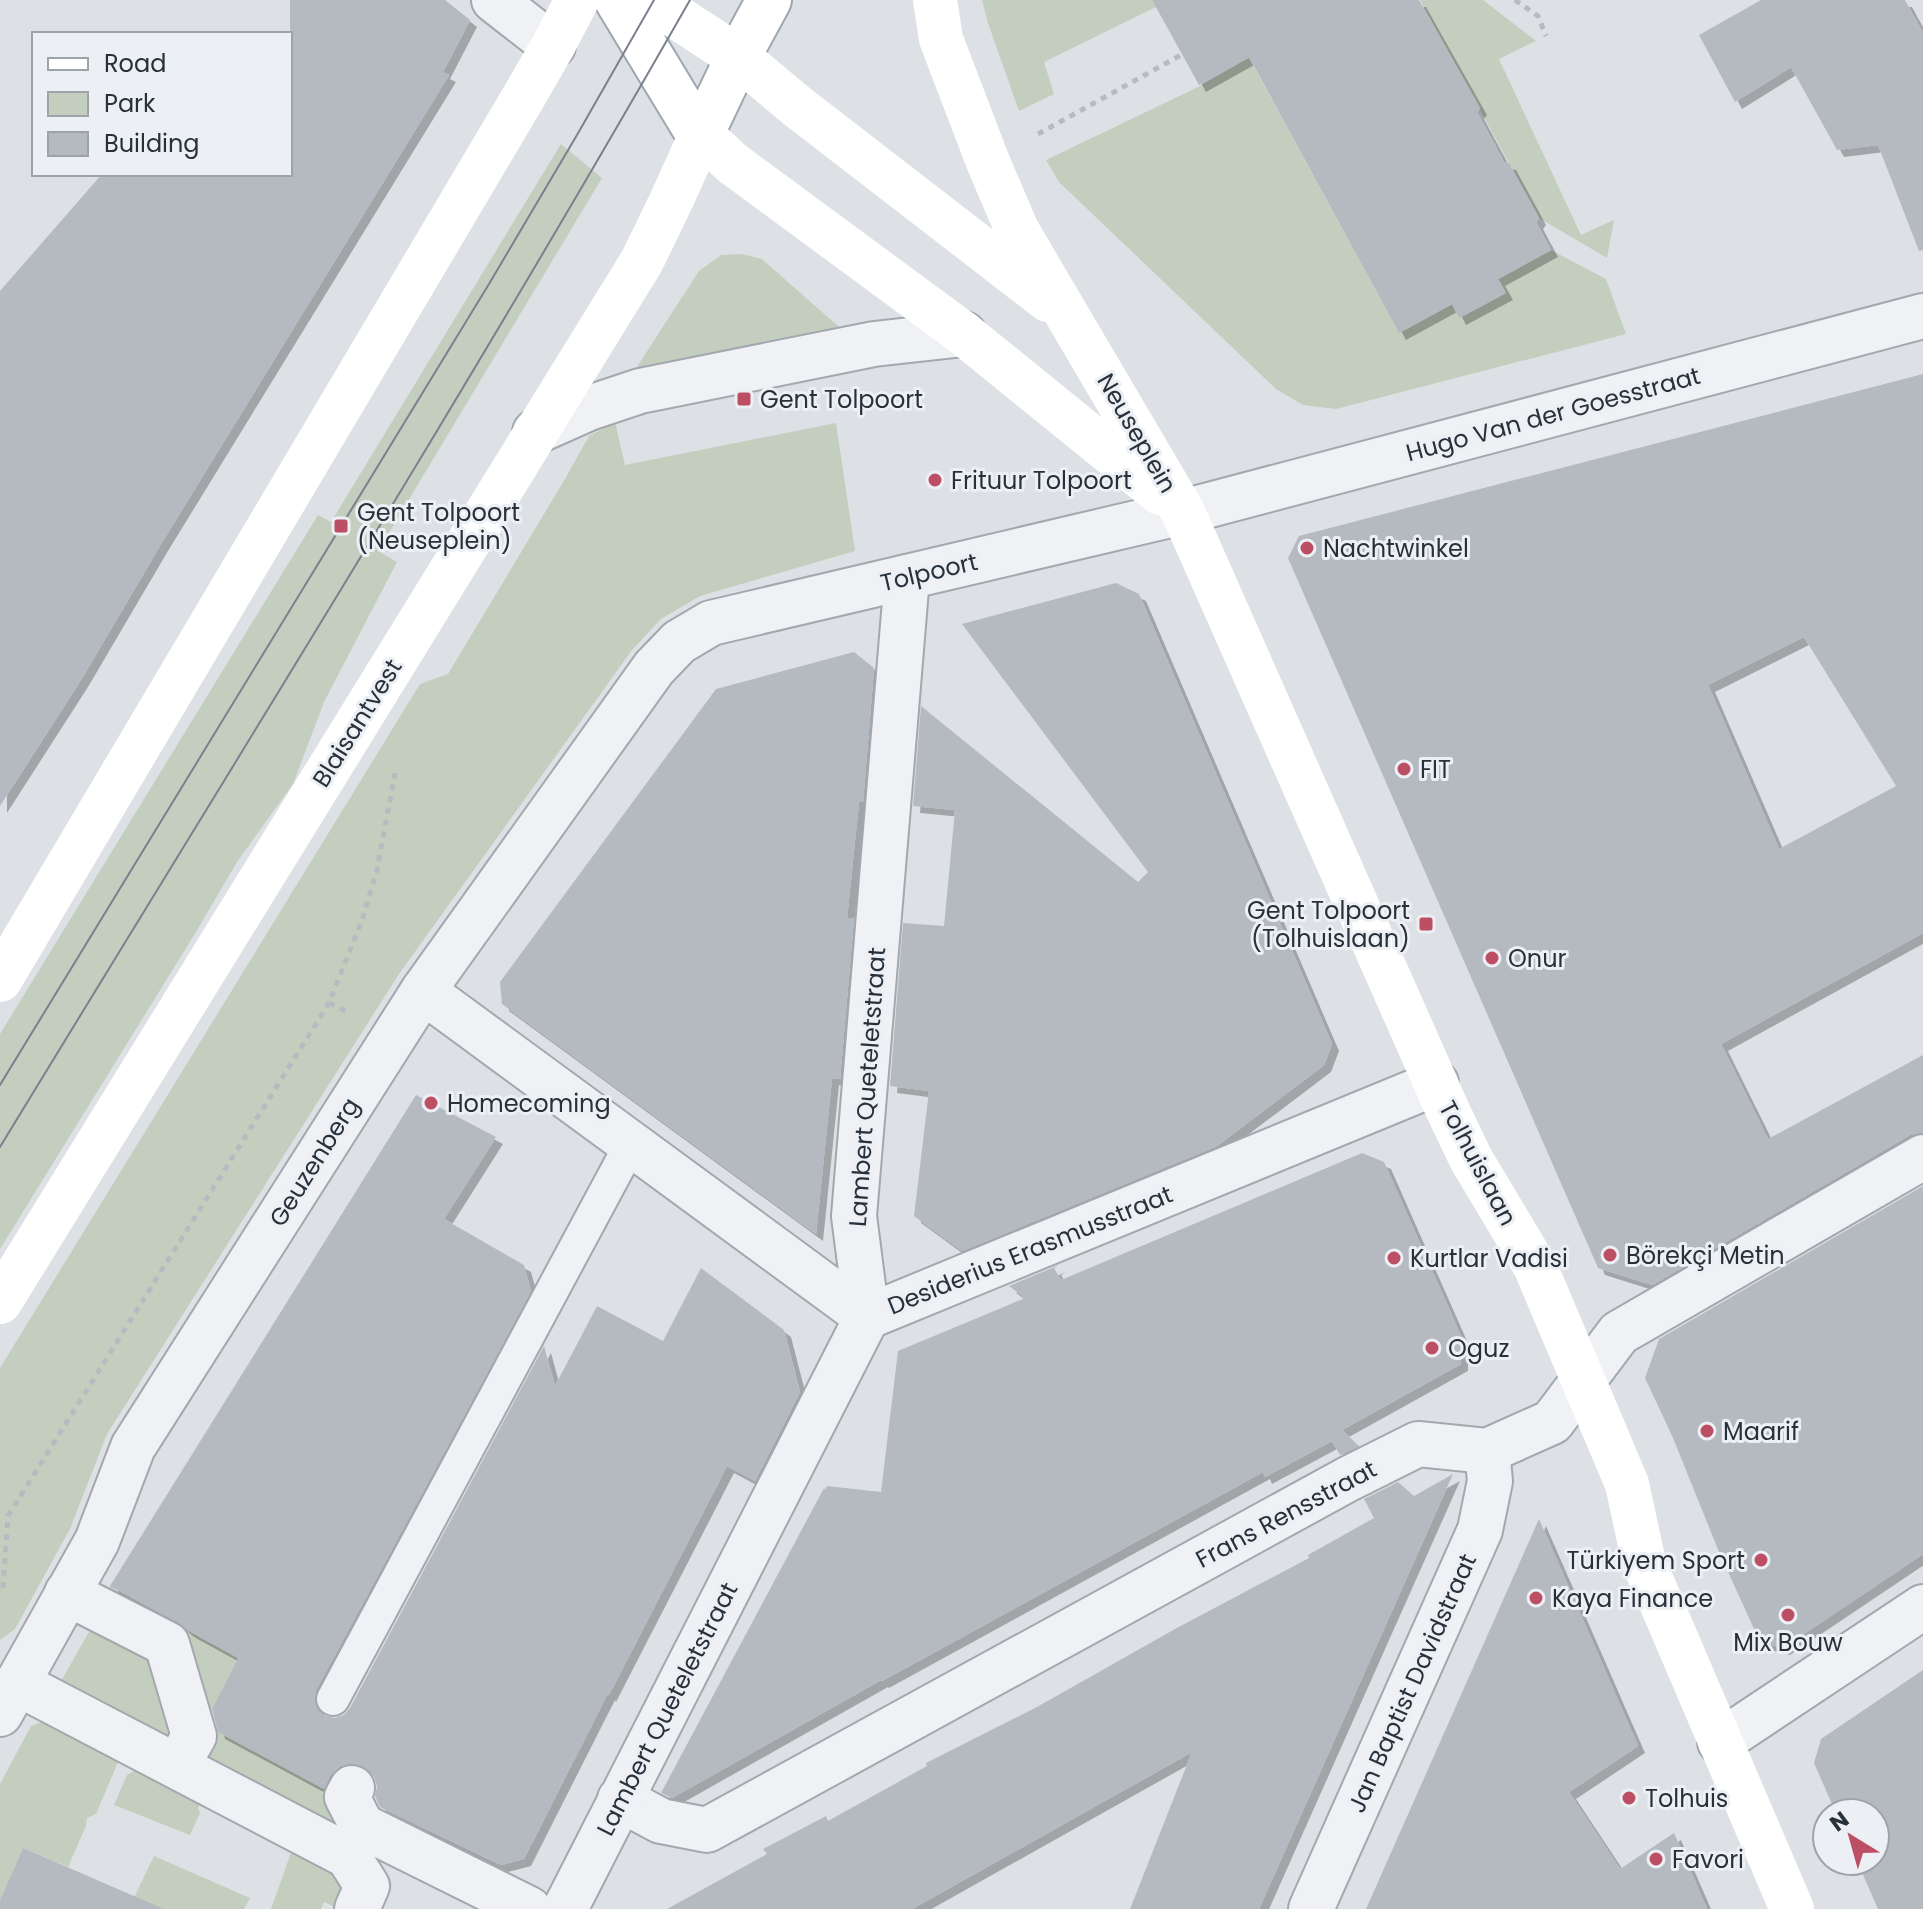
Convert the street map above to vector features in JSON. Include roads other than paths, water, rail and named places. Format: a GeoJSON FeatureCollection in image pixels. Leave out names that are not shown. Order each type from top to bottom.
{"type":"FeatureCollection","features":[{"type":"Feature","properties":{"kind":"street"},"geometry":{"type":"LineString","coordinates":[[494,0],[553,46]]}},
{"type":"Feature","properties":{"kind":"street"},"geometry":{"type":"LineString","coordinates":[[0,980],[553,46],[577,0]]}},
{"type":"Feature","properties":{"kind":"street","name":"Neuseplein"},"geometry":{"type":"LineString","coordinates":[[617,0],[700,137],[964,334],[1183,512]]}},
{"type":"Feature","properties":{"kind":"street","name":"Neuseplein"},"geometry":{"type":"LineString","coordinates":[[651,0],[738,57],[1069,317]]}},
{"type":"Feature","properties":{"kind":"street"},"geometry":{"type":"LineString","coordinates":[[700,137],[769,0]]}},
{"type":"Feature","properties":{"kind":"street","name":"Neuseplein"},"geometry":{"type":"LineString","coordinates":[[935,0],[941,39],[1017,230],[1183,512]]}},
{"type":"Feature","properties":{"kind":"street","name":"Blaisantvest"},"geometry":{"type":"LineString","coordinates":[[0,1302],[642,261],[700,137]]}},
{"type":"Feature","properties":{"kind":"street","name":"Hugo Van der Goesstraat"},"geometry":{"type":"LineString","coordinates":[[1183,512],[1923,316]]}},
{"type":"Feature","properties":{"kind":"street"},"geometry":{"type":"LineString","coordinates":[[535,432],[589,408],[640,391],[874,344],[964,334]]}},
{"type":"Feature","properties":{"kind":"street","name":"Tolpoort"},"geometry":{"type":"LineString","coordinates":[[679,642],[711,623],[1183,512]]}},
{"type":"Feature","properties":{"kind":"street","name":"Tolhuislaan"},"geometry":{"type":"LineString","coordinates":[[1183,512],[1471,1159],[1535,1266],[1627,1484],[1644,1563],[1792,1909]]}},
{"type":"Feature","properties":{"kind":"street","name":"Lambert Queteletstraat"},"geometry":{"type":"LineString","coordinates":[[565,1909],[867,1317],[854,1216],[907,577]]}},
{"type":"Feature","properties":{"kind":"street","name":"Geuzenberg"},"geometry":{"type":"LineString","coordinates":[[8,1698],[97,1541],[133,1447],[423,991],[654,668],[679,642]]}},
{"type":"Feature","properties":{"kind":"street","name":"Desiderius Erasmusstraat"},"geometry":{"type":"LineString","coordinates":[[423,991],[867,1317],[1436,1083]]}},
{"type":"Feature","properties":{"kind":"street","name":"Frans Rensstraat"},"geometry":{"type":"LineString","coordinates":[[620,1799],[661,1821],[707,1830],[1348,1479],[1418,1444],[1487,1451],[1552,1422],[1619,1333],[1923,1157]]}},
{"type":"Feature","properties":{"kind":"street","name":"Jan Baptist Davidstraat"},"geometry":{"type":"LineString","coordinates":[[1311,1909],[1480,1530],[1490,1481],[1487,1451]]}},
{"type":"Feature","properties":{"kind":"street"},"geometry":{"type":"LineString","coordinates":[[67,1593],[167,1644],[194,1736],[177,1766]]}},
{"type":"Feature","properties":{"kind":"street"},"geometry":{"type":"LineString","coordinates":[[1720,1742],[1923,1607]]}},
{"type":"Feature","properties":{"kind":"street"},"geometry":{"type":"LineString","coordinates":[[8,1698],[177,1766],[354,1824],[529,1909]]}},
{"type":"Feature","properties":{"kind":"street"},"geometry":{"type":"LineString","coordinates":[[354,1824],[367,1886],[357,1909]]}},
{"type":"Feature","properties":{"kind":"lane"},"geometry":{"type":"LineString","coordinates":[[333,1699],[631,1144]]}},
{"type":"Feature","properties":{"kind":"tram line"},"geometry":{"type":"LineString","coordinates":[[0,1085],[489,284],[654,0]]}},
{"type":"Feature","properties":{"kind":"tram line"},"geometry":{"type":"LineString","coordinates":[[0,1147],[436,433],[690,0]]}},
{"type":"Feature","properties":{"kind":"place","name":"Gent Tolpoort"},"geometry":{"type":"Point","coordinates":[744,399]}},
{"type":"Feature","properties":{"kind":"place","name":"Frituur Tolpoort"},"geometry":{"type":"Point","coordinates":[935,480]}},
{"type":"Feature","properties":{"kind":"place","name":"Gent Tolpoort (Neuseplein)"},"geometry":{"type":"Point","coordinates":[341,526]}},
{"type":"Feature","properties":{"kind":"place","name":"Nachtwinkel"},"geometry":{"type":"Point","coordinates":[1307,548]}},
{"type":"Feature","properties":{"kind":"place","name":"FIT"},"geometry":{"type":"Point","coordinates":[1404,769]}},
{"type":"Feature","properties":{"kind":"place","name":"Gent Tolpoort (Tolhuislaan)"},"geometry":{"type":"Point","coordinates":[1426,924]}},
{"type":"Feature","properties":{"kind":"place","name":"Onur"},"geometry":{"type":"Point","coordinates":[1492,958]}},
{"type":"Feature","properties":{"kind":"place","name":"Homecoming"},"geometry":{"type":"Point","coordinates":[431,1103]}},
{"type":"Feature","properties":{"kind":"place","name":"Börekçi Metin"},"geometry":{"type":"Point","coordinates":[1610,1255]}},
{"type":"Feature","properties":{"kind":"place","name":"Kurtlar Vadisi"},"geometry":{"type":"Point","coordinates":[1394,1258]}},
{"type":"Feature","properties":{"kind":"place","name":"Oguz"},"geometry":{"type":"Point","coordinates":[1432,1348]}},
{"type":"Feature","properties":{"kind":"place","name":"Maarif"},"geometry":{"type":"Point","coordinates":[1707,1431]}},
{"type":"Feature","properties":{"kind":"place","name":"Türkiyem Sport"},"geometry":{"type":"Point","coordinates":[1761,1560]}},
{"type":"Feature","properties":{"kind":"place","name":"Kaya Finance"},"geometry":{"type":"Point","coordinates":[1536,1598]}},
{"type":"Feature","properties":{"kind":"place","name":"Mix Bouw"},"geometry":{"type":"Point","coordinates":[1788,1615]}},
{"type":"Feature","properties":{"kind":"place","name":"Tolhuis"},"geometry":{"type":"Point","coordinates":[1629,1798]}},
{"type":"Feature","properties":{"kind":"place","name":"Favori"},"geometry":{"type":"Point","coordinates":[1656,1859]}}]}
